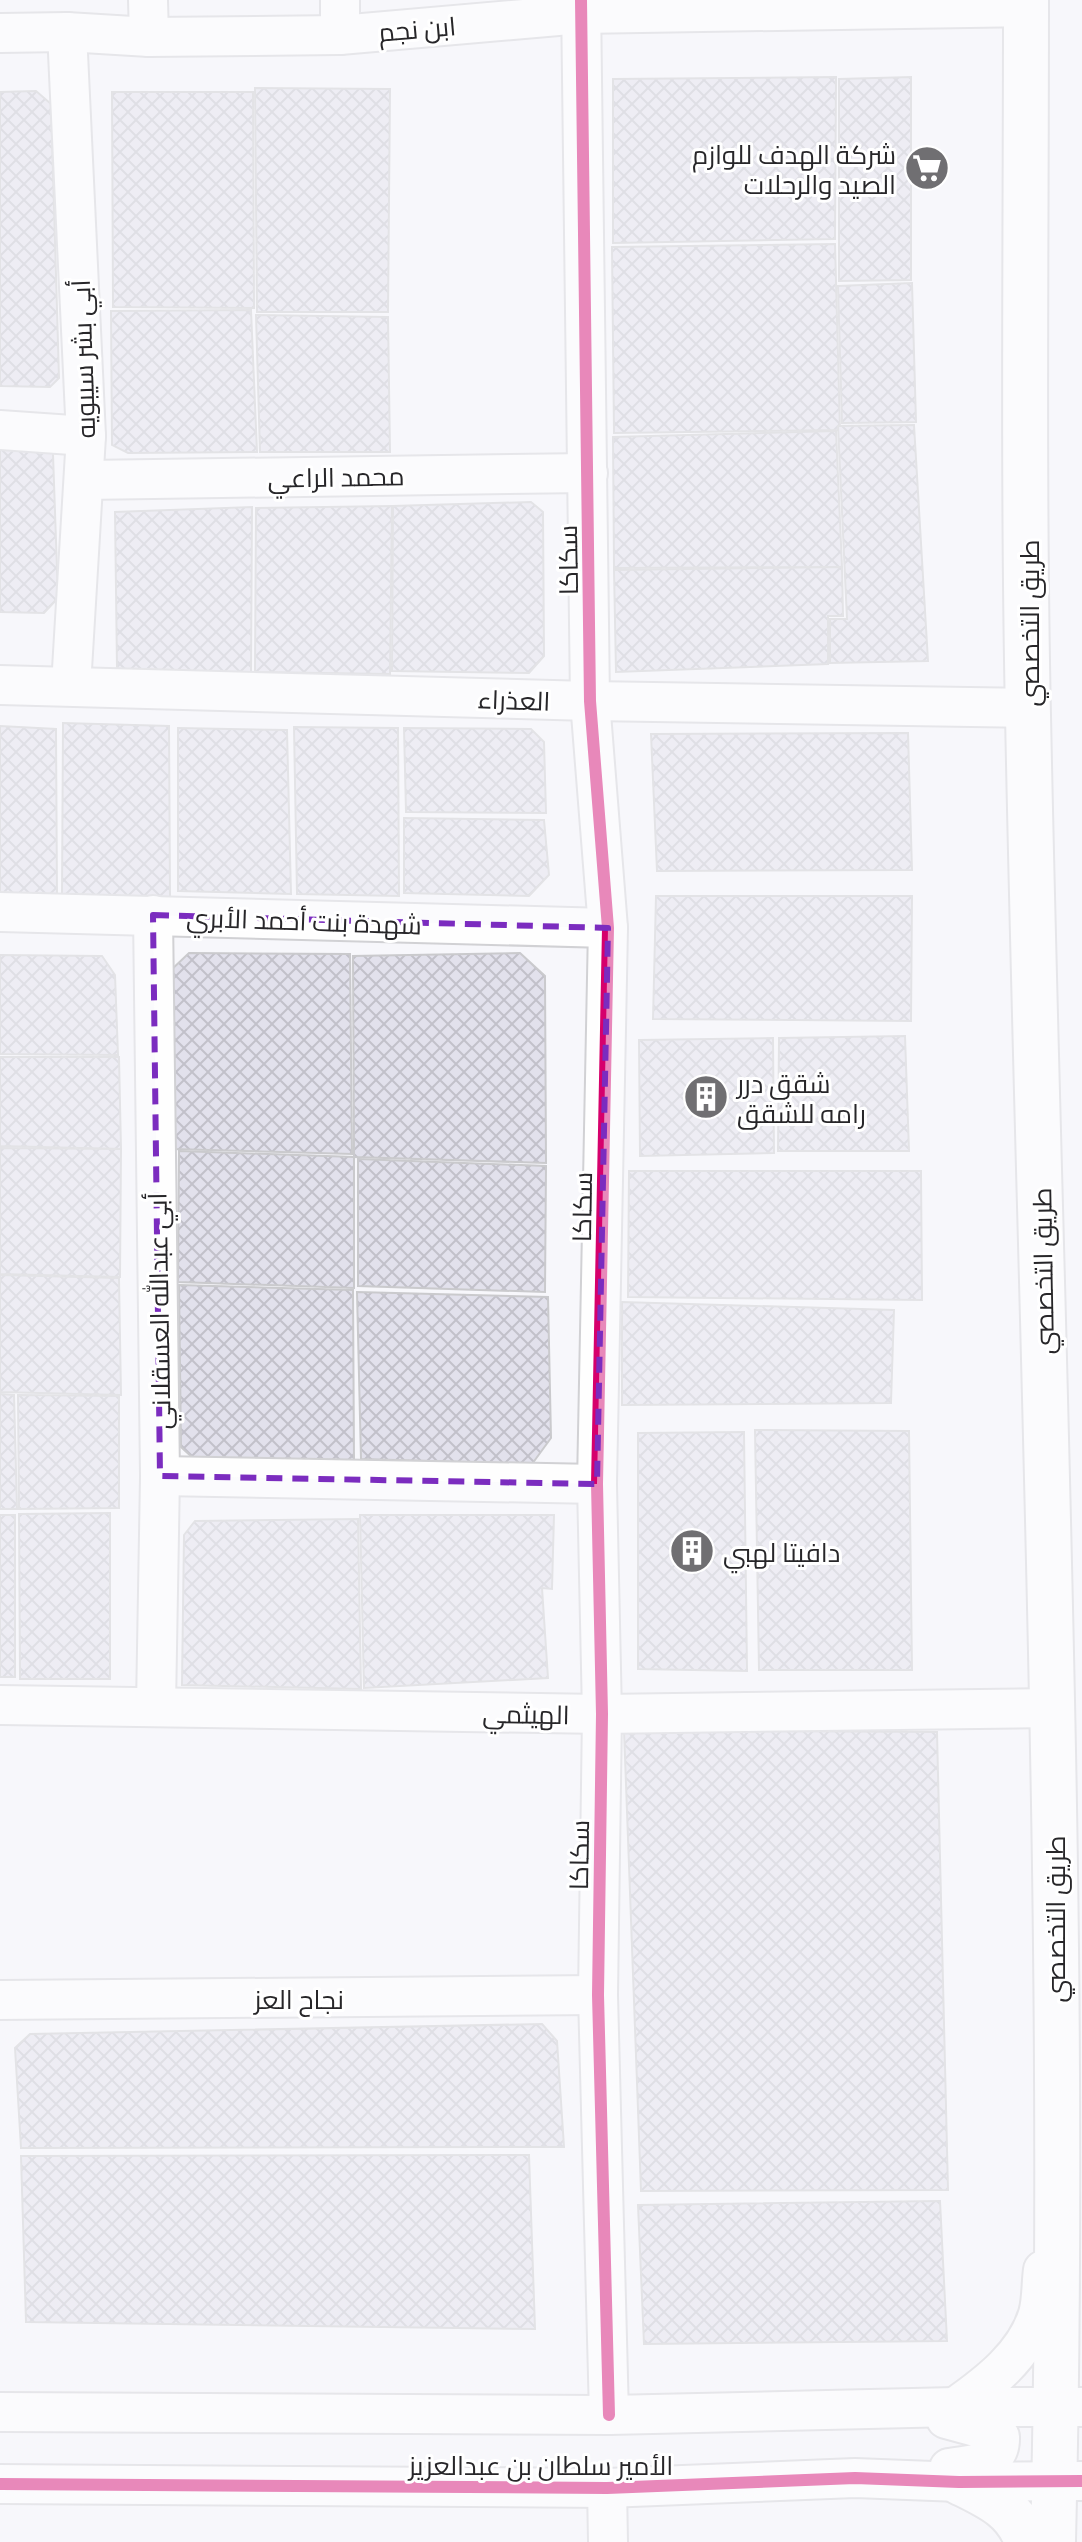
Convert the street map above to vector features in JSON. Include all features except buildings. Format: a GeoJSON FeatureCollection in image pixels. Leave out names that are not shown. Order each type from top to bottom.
{"type":"FeatureCollection","features":[{"type":"Feature","properties":{"kind":"main road","name":"طريق التخصصي"},"geometry":{"type":"LineString","coordinates":[[1025,2],[1028,708],[1052,1708],[1056,2156],[1069,2407],[1068,2481],[1053,2542]]}},
{"type":"Feature","properties":{"kind":"main road"},"geometry":{"type":"LineString","coordinates":[[1056,2156],[1082,2284]]}},
{"type":"Feature","properties":{"kind":"main road"},"geometry":{"type":"LineString","coordinates":[[959,2482],[1000,2502],[1022,2526],[1027,2542]]}},
{"type":"Feature","properties":{"kind":"main road"},"geometry":{"type":"LineString","coordinates":[[1076,2542],[1082,2531]]}},
{"type":"Feature","properties":{"kind":"street","name":"ابن نجم"},"geometry":{"type":"LineString","coordinates":[[0,33],[67,32],[148,18],[340,18],[581,7],[1025,2]]}},
{"type":"Feature","properties":{"kind":"street","name":"سكاكا"},"geometry":{"type":"LineString","coordinates":[[581,7],[590,701],[608,928],[597,1484],[602,1714],[598,1995],[609,2415]]}},
{"type":"Feature","properties":{"kind":"street","name":"أبي بشر سيبويه"},"geometry":{"type":"LineString","coordinates":[[67,32],[86,436],[71,686]]}},
{"type":"Feature","properties":{"kind":"street"},"geometry":{"type":"LineString","coordinates":[[0,430],[86,436]]}},
{"type":"Feature","properties":{"kind":"street","name":"محمد الراعي"},"geometry":{"type":"LineString","coordinates":[[85,480],[588,473]]}},
{"type":"Feature","properties":{"kind":"street","name":"العذراء"},"geometry":{"type":"LineString","coordinates":[[0,685],[590,701],[1028,708]]}},
{"type":"Feature","properties":{"kind":"street","name":"شهدة بنت أحمد الأبري"},"geometry":{"type":"LineString","coordinates":[[0,912],[608,928]]}},
{"type":"Feature","properties":{"kind":"street","name":"أبي عبدالله العسقلاني"},"geometry":{"type":"LineString","coordinates":[[153,915],[160,1476],[156,1706]]}},
{"type":"Feature","properties":{"kind":"street"},"geometry":{"type":"LineString","coordinates":[[160,1476],[597,1484]]}},
{"type":"Feature","properties":{"kind":"street","name":"الهيثمي"},"geometry":{"type":"LineString","coordinates":[[0,1705],[602,1714],[1052,1708]]}},
{"type":"Feature","properties":{"kind":"street","name":"نجاح العز"},"geometry":{"type":"LineString","coordinates":[[0,2000],[598,1995]]}},
{"type":"Feature","properties":{"kind":"street"},"geometry":{"type":"LineString","coordinates":[[955,2407],[991,2381],[1013,2358],[1038,2314],[1056,2156]]}},
{"type":"Feature","properties":{"kind":"street"},"geometry":{"type":"LineString","coordinates":[[0,2386],[0,2412]]}},
{"type":"Feature","properties":{"kind":"street","name":"الأمير سلطان بن عبدالعزيز"},"geometry":{"type":"LineString","coordinates":[[0,2412],[609,2415],[1069,2407]]}},
{"type":"Feature","properties":{"kind":"street"},"geometry":{"type":"LineString","coordinates":[[855,2478],[969,2465],[994,2458],[1000,2449],[1000,2437],[990,2431],[936,2417],[878,2409]]}},
{"type":"Feature","properties":{"kind":"street","name":"الأمير سلطان بن عبدالعزيز"},"geometry":{"type":"LineString","coordinates":[[0,2484],[607,2488],[855,2478],[959,2482],[1068,2481]]}},
{"type":"Feature","properties":{"kind":"street"},"geometry":{"type":"LineString","coordinates":[[607,2488],[608,2542]]}},
{"type":"Feature","properties":{"kind":"highlighted area"},"geometry":{"type":"Polygon","coordinates":[[[153,915],[608,928],[597,1484],[160,1476],[153,915]]]}},
{"type":"Feature","properties":{"kind":"cycle path"},"geometry":{"type":"LineString","coordinates":[[581,0],[590,701],[608,928],[597,1484],[602,1714],[598,1995],[609,2415]]}},
{"type":"Feature","properties":{"kind":"cycle path"},"geometry":{"type":"LineString","coordinates":[[0,2484],[607,2488],[855,2478],[959,2482],[1082,2481]]}},
{"type":"Feature","properties":{"kind":"place","name":"شركة الهدف للوازم الصيد والرحلات"},"geometry":{"type":"Point","coordinates":[927,168]}},
{"type":"Feature","properties":{"kind":"place","name":"شقق درر رامه للشقق"},"geometry":{"type":"Point","coordinates":[706,1097]}},
{"type":"Feature","properties":{"kind":"place","name":"دافيتا لهبي"},"geometry":{"type":"Point","coordinates":[692,1551]}}]}
